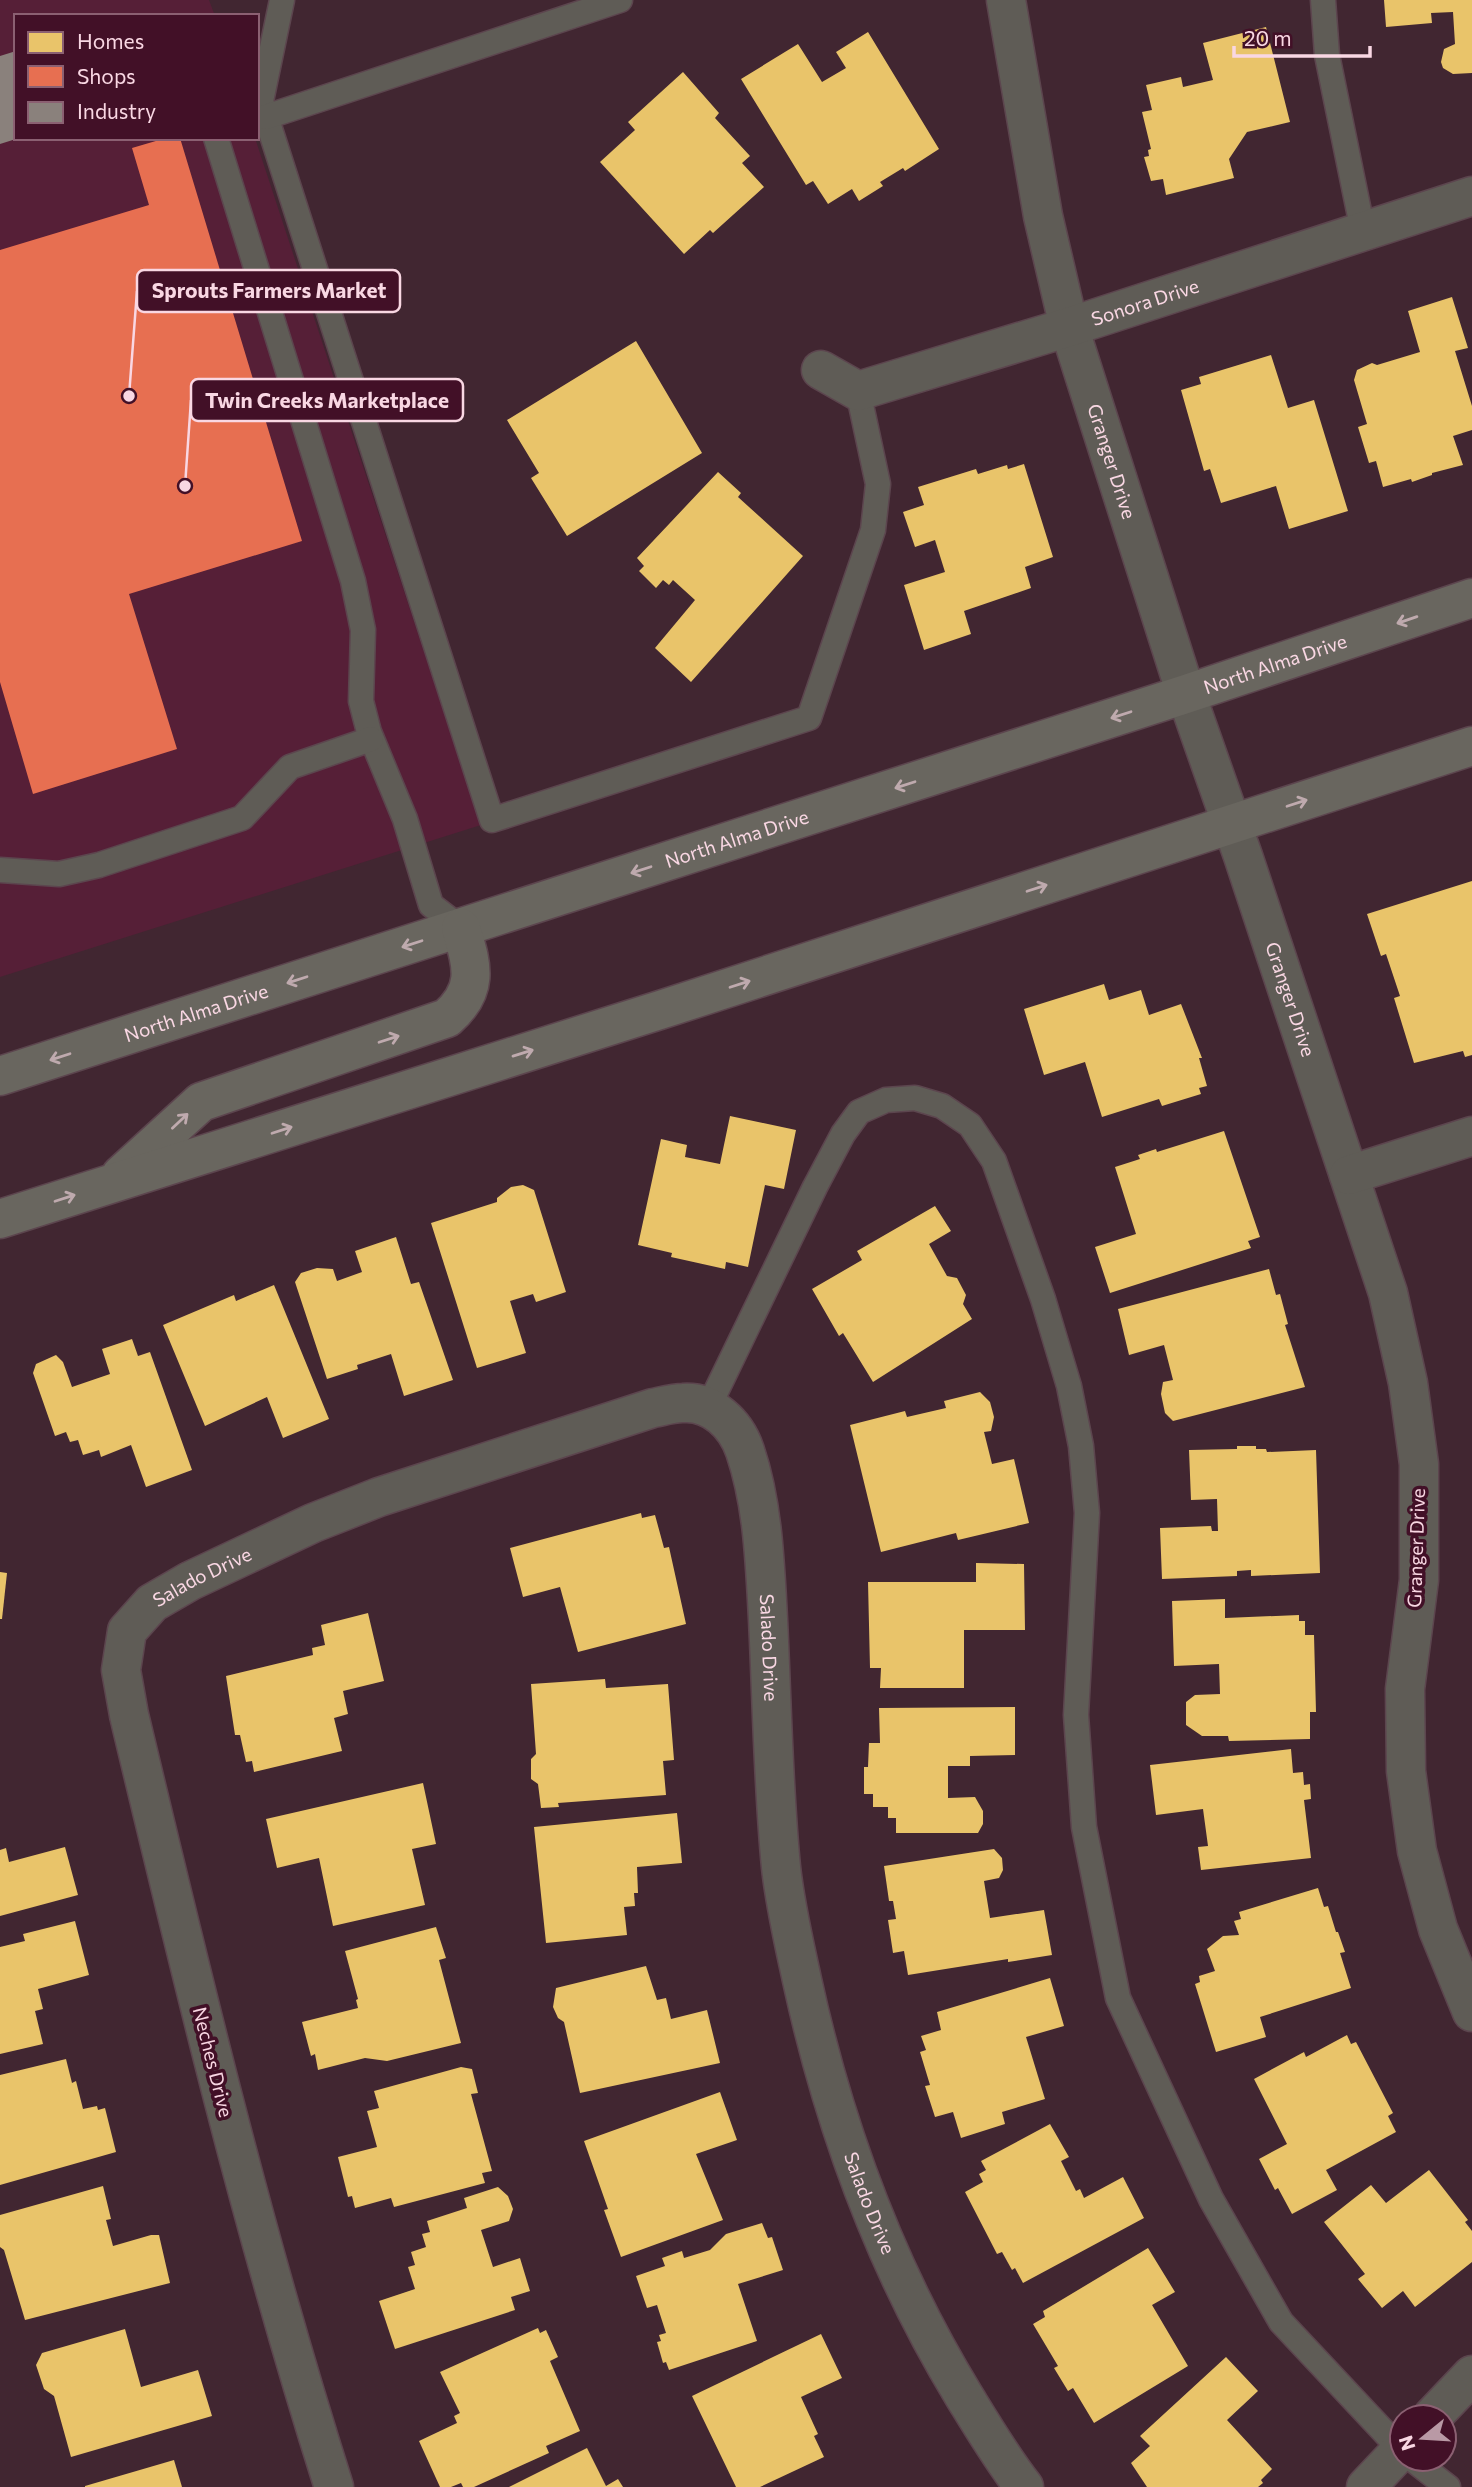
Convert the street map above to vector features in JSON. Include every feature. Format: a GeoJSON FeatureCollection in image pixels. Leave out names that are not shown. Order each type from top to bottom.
{"type":"FeatureCollection","features":[{"type":"Feature","properties":{"kind":"main road","name":"North Alma Drive"},"geometry":{"type":"LineString","coordinates":[[0,1076],[1186,694],[1472,598]]}},
{"type":"Feature","properties":{"kind":"main road"},"geometry":{"type":"LineString","coordinates":[[0,1219],[673,1006],[1472,746]]}},
{"type":"Feature","properties":{"kind":"main road"},"geometry":{"type":"LineString","coordinates":[[111,1184],[201,1102],[447,1018],[460,1006],[469,991],[472,974],[461,928]]}},
{"type":"Feature","properties":{"kind":"street","name":"Granger Drive"},"geometry":{"type":"LineString","coordinates":[[1006,0],[1043,216],[1069,327],[1186,694],[1388,1293],[1408,1382],[1419,1464],[1419,1580],[1405,1689],[1406,1771],[1417,1851],[1438,1929],[1472,2012]]}},
{"type":"Feature","properties":{"kind":"street","name":"Sonora Drive"},"geometry":{"type":"LineString","coordinates":[[858,391],[1069,327],[1472,195]]}},
{"type":"Feature","properties":{"kind":"street"},"geometry":{"type":"LineString","coordinates":[[821,370],[858,391]]}},
{"type":"Feature","properties":{"kind":"street"},"geometry":{"type":"LineString","coordinates":[[1349,1175],[1472,1136]]}},
{"type":"Feature","properties":{"kind":"street","name":"Salado Drive"},"geometry":{"type":"LineString","coordinates":[[127,1630],[152,1603],[190,1581],[313,1523],[379,1497],[653,1408],[684,1402],[709,1406],[729,1423],[744,1448],[765,1559],[781,1869],[814,2037],[836,2116],[897,2272],[934,2347],[1024,2487]]}},
{"type":"Feature","properties":{"kind":"street","name":"Neches Drive"},"geometry":{"type":"LineString","coordinates":[[127,1630],[121,1670],[129,1714],[196,1995],[255,2223],[334,2487]]}},
{"type":"Feature","properties":{"kind":"street"},"geometry":{"type":"LineString","coordinates":[[1445,2403],[1472,2375]]}},
{"type":"Feature","properties":{"kind":"street"},"geometry":{"type":"LineString","coordinates":[[1366,2487],[1388,2467]]}},
{"type":"Feature","properties":{"kind":"lane"},"geometry":{"type":"LineString","coordinates":[[282,0],[261,101],[492,820],[809,718],[873,530],[878,484],[858,391]]}},
{"type":"Feature","properties":{"kind":"lane"},"geometry":{"type":"LineString","coordinates":[[267,117],[620,0]]}},
{"type":"Feature","properties":{"kind":"lane"},"geometry":{"type":"LineString","coordinates":[[1323,0],[1327,55],[1363,231]]}},
{"type":"Feature","properties":{"kind":"lane"},"geometry":{"type":"LineString","coordinates":[[217,140],[353,581],[363,630],[361,701],[371,739],[405,819],[431,905],[461,928]]}},
{"type":"Feature","properties":{"kind":"lane"},"geometry":{"type":"LineString","coordinates":[[0,870],[60,874],[99,865],[242,818],[290,767],[371,739]]}},
{"type":"Feature","properties":{"kind":"lane"},"geometry":{"type":"LineString","coordinates":[[709,1406],[815,1187],[843,1134],[859,1112],[886,1100],[915,1098],[942,1106],[970,1125],[994,1161],[1043,1299],[1069,1386],[1081,1446],[1087,1513],[1076,1715],[1083,1827],[1118,1998],[1211,2199],[1281,2322],[1388,2435]]}},
{"type":"Feature","properties":{"kind":"lane"},"geometry":{"type":"LineString","coordinates":[[1430,2473],[1448,2487]]}},
{"type":"Feature","properties":{"kind":"shaded area"},"geometry":{"type":"Polygon","coordinates":[[[0,0],[209,0],[214,14],[14,14],[14,140],[256,140],[481,825],[0,977],[0,0]]]}},
{"type":"Feature","properties":{"kind":"building: Homes"},"geometry":{"type":"Polygon","coordinates":[[[1384,0],[1472,0],[1472,73],[1453,74],[1443,68],[1441,62],[1444,49],[1455,44],[1453,12],[1431,13],[1432,23],[1386,27],[1384,0]]]}},
{"type":"Feature","properties":{"kind":"building: Homes"},"geometry":{"type":"Polygon","coordinates":[[[1266,27],[1290,122],[1247,132],[1229,159],[1234,178],[1166,195],[1163,179],[1151,181],[1144,157],[1149,156],[1148,150],[1151,149],[1142,112],[1152,110],[1146,85],[1181,77],[1183,87],[1213,80],[1203,43],[1266,27]]]}},
{"type":"Feature","properties":{"kind":"building: Homes"},"geometry":{"type":"Polygon","coordinates":[[[868,32],[939,149],[905,171],[903,168],[880,182],[883,186],[859,201],[852,189],[828,204],[813,181],[806,185],[741,79],[798,44],[822,82],[846,68],[836,52],[868,32]]]}},
{"type":"Feature","properties":{"kind":"building: Homes"},"geometry":{"type":"Polygon","coordinates":[[[683,72],[719,113],[715,118],[750,156],[742,163],[764,187],[713,233],[710,230],[684,254],[600,162],[635,130],[628,122],[683,72]]]}},
{"type":"Feature","properties":{"kind":"building: Homes"},"geometry":{"type":"Polygon","coordinates":[[[1452,297],[1468,348],[1455,351],[1472,406],[1472,430],[1453,436],[1463,465],[1432,473],[1412,482],[1411,479],[1383,487],[1376,461],[1369,463],[1358,427],[1367,424],[1354,380],[1357,370],[1372,363],[1377,365],[1420,352],[1408,311],[1452,297]]]}},
{"type":"Feature","properties":{"kind":"building: Homes"},"geometry":{"type":"Polygon","coordinates":[[[636,341],[702,453],[567,536],[531,478],[539,473],[507,420],[636,341]]]}},
{"type":"Feature","properties":{"kind":"building: Homes"},"geometry":{"type":"Polygon","coordinates":[[[1271,355],[1288,408],[1314,400],[1348,511],[1289,529],[1276,486],[1221,503],[1210,469],[1204,471],[1181,390],[1201,384],[1199,377],[1271,355]]]}},
{"type":"Feature","properties":{"kind":"building: Homes"},"geometry":{"type":"Polygon","coordinates":[[[1024,464],[1053,557],[1025,567],[1031,588],[964,611],[971,634],[924,650],[904,585],[945,572],[935,540],[915,547],[903,512],[924,505],[918,487],[976,469],[978,474],[1007,465],[1008,469],[1024,464]]]}},
{"type":"Feature","properties":{"kind":"building: Homes"},"geometry":{"type":"Polygon","coordinates":[[[718,472],[741,493],[738,497],[803,556],[691,682],[655,648],[695,600],[673,580],[669,585],[663,580],[656,588],[639,571],[644,566],[637,558],[718,472]]]}},
{"type":"Feature","properties":{"kind":"building: Homes"},"geometry":{"type":"Polygon","coordinates":[[[1472,881],[1472,1055],[1465,1057],[1463,1051],[1414,1063],[1394,998],[1400,996],[1386,954],[1381,956],[1367,914],[1472,881]]]}},
{"type":"Feature","properties":{"kind":"building: Homes"},"geometry":{"type":"Polygon","coordinates":[[[1104,984],[1109,1000],[1141,990],[1149,1015],[1181,1004],[1202,1058],[1199,1058],[1207,1086],[1199,1088],[1201,1094],[1162,1106],[1159,1099],[1102,1117],[1085,1062],[1044,1075],[1024,1009],[1104,984]]]}},
{"type":"Feature","properties":{"kind":"building: Homes"},"geometry":{"type":"Polygon","coordinates":[[[730,1116],[796,1130],[784,1189],[765,1185],[748,1267],[726,1262],[725,1269],[671,1257],[672,1253],[638,1245],[661,1139],[687,1145],[685,1157],[720,1164],[730,1116]]]}},
{"type":"Feature","properties":{"kind":"building: Homes"},"geometry":{"type":"Polygon","coordinates":[[[1224,1131],[1260,1237],[1248,1241],[1251,1248],[1110,1293],[1095,1247],[1136,1234],[1115,1167],[1140,1159],[1138,1155],[1156,1149],[1157,1152],[1224,1131]]]}},
{"type":"Feature","properties":{"kind":"building: Homes"},"geometry":{"type":"Polygon","coordinates":[[[523,1185],[534,1190],[566,1292],[536,1302],[533,1294],[510,1301],[526,1353],[477,1368],[431,1223],[497,1202],[497,1198],[511,1187],[523,1185]]]}},
{"type":"Feature","properties":{"kind":"building: Homes"},"geometry":{"type":"Polygon","coordinates":[[[935,1206],[951,1231],[929,1244],[947,1276],[957,1278],[966,1295],[963,1304],[972,1319],[873,1382],[843,1333],[839,1336],[812,1289],[862,1260],[857,1251],[935,1206]]]}},
{"type":"Feature","properties":{"kind":"building: Homes"},"geometry":{"type":"Polygon","coordinates":[[[396,1237],[411,1284],[419,1282],[453,1380],[404,1396],[391,1354],[357,1365],[358,1369],[327,1379],[295,1282],[301,1273],[317,1268],[333,1269],[337,1281],[362,1272],[355,1251],[396,1237]]]}},
{"type":"Feature","properties":{"kind":"building: Homes"},"geometry":{"type":"Polygon","coordinates":[[[1269,1269],[1276,1295],[1280,1294],[1288,1324],[1285,1325],[1305,1387],[1173,1421],[1165,1413],[1161,1394],[1163,1382],[1173,1380],[1164,1345],[1129,1355],[1118,1309],[1269,1269]]]}},
{"type":"Feature","properties":{"kind":"building: Homes"},"geometry":{"type":"Polygon","coordinates":[[[274,1285],[329,1419],[283,1438],[267,1397],[205,1426],[163,1325],[234,1295],[236,1301],[274,1285]]]}},
{"type":"Feature","properties":{"kind":"building: Homes"},"geometry":{"type":"Polygon","coordinates":[[[132,1339],[138,1356],[150,1352],[192,1470],[146,1487],[131,1445],[101,1457],[99,1450],[83,1455],[78,1440],[70,1442],[66,1432],[55,1436],[33,1373],[36,1364],[56,1355],[63,1362],[72,1387],[110,1374],[102,1349],[132,1339]]]}},
{"type":"Feature","properties":{"kind":"building: Homes"},"geometry":{"type":"Polygon","coordinates":[[[980,1392],[990,1402],[994,1417],[991,1431],[984,1432],[992,1464],[1014,1459],[1029,1523],[958,1540],[956,1533],[881,1552],[850,1425],[905,1411],[907,1417],[946,1408],[944,1401],[980,1392]]]}},
{"type":"Feature","properties":{"kind":"building: Homes"},"geometry":{"type":"Polygon","coordinates":[[[1237,1446],[1256,1446],[1256,1449],[1266,1449],[1267,1452],[1316,1450],[1320,1573],[1251,1576],[1251,1570],[1237,1571],[1237,1576],[1162,1579],[1160,1528],[1211,1526],[1212,1531],[1218,1531],[1217,1499],[1191,1500],[1189,1450],[1237,1449],[1237,1446]]]}},
{"type":"Feature","properties":{"kind":"building: Homes"},"geometry":{"type":"Polygon","coordinates":[[[641,1513],[642,1518],[655,1515],[664,1548],[669,1547],[686,1624],[578,1652],[560,1587],[523,1597],[510,1548],[641,1513]]]}},
{"type":"Feature","properties":{"kind":"building: Homes"},"geometry":{"type":"Polygon","coordinates":[[[976,1563],[1024,1564],[1025,1630],[964,1630],[964,1688],[880,1688],[881,1668],[870,1668],[868,1582],[976,1582],[976,1563]]]}},
{"type":"Feature","properties":{"kind":"building: Homes"},"geometry":{"type":"Polygon","coordinates":[[[0,1572],[7,1573],[2,1619],[0,1619],[0,1572]]]}},
{"type":"Feature","properties":{"kind":"building: Homes"},"geometry":{"type":"Polygon","coordinates":[[[1225,1599],[1225,1618],[1299,1615],[1299,1621],[1305,1621],[1305,1635],[1314,1635],[1316,1712],[1310,1712],[1310,1739],[1229,1741],[1228,1736],[1202,1736],[1186,1725],[1186,1702],[1195,1695],[1220,1694],[1219,1664],[1174,1666],[1172,1601],[1225,1599]]]}},
{"type":"Feature","properties":{"kind":"building: Homes"},"geometry":{"type":"Polygon","coordinates":[[[368,1613],[384,1681],[343,1691],[348,1714],[334,1718],[342,1751],[254,1772],[252,1761],[246,1762],[240,1735],[235,1735],[226,1676],[313,1655],[312,1648],[325,1645],[321,1625],[368,1613]]]}},
{"type":"Feature","properties":{"kind":"building: Homes"},"geometry":{"type":"Polygon","coordinates":[[[605,1679],[606,1688],[668,1684],[674,1760],[663,1761],[666,1795],[558,1803],[559,1807],[541,1808],[538,1784],[531,1779],[531,1759],[536,1754],[531,1684],[605,1679]]]}},
{"type":"Feature","properties":{"kind":"building: Homes"},"geometry":{"type":"Polygon","coordinates":[[[1015,1707],[1015,1755],[970,1756],[970,1766],[948,1766],[948,1798],[975,1797],[983,1811],[983,1824],[978,1833],[896,1833],[896,1818],[888,1818],[888,1807],[873,1807],[873,1794],[864,1794],[864,1767],[868,1767],[869,1743],[880,1743],[879,1708],[1015,1707]]]}},
{"type":"Feature","properties":{"kind":"building: Homes"},"geometry":{"type":"Polygon","coordinates":[[[1291,1749],[1293,1773],[1303,1772],[1304,1785],[1310,1784],[1311,1799],[1304,1800],[1311,1858],[1201,1870],[1198,1847],[1208,1846],[1203,1809],[1156,1815],[1150,1765],[1291,1749]]]}},
{"type":"Feature","properties":{"kind":"building: Homes"},"geometry":{"type":"Polygon","coordinates":[[[423,1783],[436,1844],[412,1849],[425,1905],[333,1926],[319,1858],[277,1868],[266,1819],[423,1783]]]}},
{"type":"Feature","properties":{"kind":"building: Homes"},"geometry":{"type":"Polygon","coordinates":[[[677,1813],[682,1863],[637,1867],[638,1893],[634,1893],[635,1906],[624,1907],[627,1935],[546,1943],[534,1827],[677,1813]]]}},
{"type":"Feature","properties":{"kind":"building: Homes"},"geometry":{"type":"Polygon","coordinates":[[[65,1847],[78,1895],[0,1916],[0,1850],[6,1848],[9,1862],[65,1847]]]}},
{"type":"Feature","properties":{"kind":"building: Homes"},"geometry":{"type":"Polygon","coordinates":[[[994,1849],[1002,1858],[1003,1870],[999,1878],[984,1881],[990,1918],[1044,1910],[1052,1955],[908,1975],[904,1951],[893,1953],[888,1920],[896,1919],[893,1901],[889,1901],[884,1866],[994,1849]]]}},
{"type":"Feature","properties":{"kind":"building: Homes"},"geometry":{"type":"Polygon","coordinates":[[[1318,1888],[1324,1907],[1328,1906],[1345,1952],[1340,1953],[1351,1988],[1260,2017],[1266,2037],[1216,2052],[1195,1984],[1200,1982],[1199,1976],[1215,1971],[1207,1949],[1223,1936],[1239,1935],[1234,1921],[1241,1919],[1239,1912],[1318,1888]]]}},
{"type":"Feature","properties":{"kind":"building: Homes"},"geometry":{"type":"Polygon","coordinates":[[[75,1921],[89,1975],[38,1989],[43,2009],[35,2011],[43,2044],[0,2054],[0,1947],[25,1941],[23,1934],[75,1921]]]}},
{"type":"Feature","properties":{"kind":"building: Homes"},"geometry":{"type":"Polygon","coordinates":[[[436,1927],[446,1958],[439,1960],[461,2043],[387,2061],[365,2058],[318,2070],[315,2054],[311,2056],[302,2022],[358,2008],[345,1951],[436,1927]]]}},
{"type":"Feature","properties":{"kind":"building: Homes"},"geometry":{"type":"Polygon","coordinates":[[[646,1966],[657,2000],[666,1998],[671,2019],[707,2010],[720,2063],[580,2093],[564,2022],[558,2018],[553,2007],[556,1988],[646,1966]]]}},
{"type":"Feature","properties":{"kind":"building: Homes"},"geometry":{"type":"Polygon","coordinates":[[[1050,1978],[1064,2026],[1026,2037],[1045,2099],[1002,2112],[1005,2124],[961,2138],[953,2112],[935,2117],[925,2086],[930,2085],[920,2052],[926,2050],[921,2036],[941,2030],[937,2012],[1050,1978]]]}},
{"type":"Feature","properties":{"kind":"building: Homes"},"geometry":{"type":"Polygon","coordinates":[[[1347,2035],[1351,2044],[1356,2042],[1393,2113],[1388,2116],[1396,2132],[1326,2170],[1337,2190],[1292,2214],[1278,2188],[1275,2190],[1259,2159],[1287,2144],[1254,2079],[1304,2052],[1306,2057],[1347,2035]]]}},
{"type":"Feature","properties":{"kind":"building: Homes"},"geometry":{"type":"Polygon","coordinates":[[[66,2059],[72,2083],[76,2081],[83,2109],[97,2106],[98,2110],[105,2108],[116,2152],[0,2185],[0,2075],[66,2059]]]}},
{"type":"Feature","properties":{"kind":"building: Homes"},"geometry":{"type":"Polygon","coordinates":[[[461,2067],[472,2069],[478,2093],[471,2094],[492,2171],[482,2173],[485,2183],[394,2207],[391,2198],[355,2208],[352,2196],[348,2197],[338,2157],[377,2147],[367,2111],[379,2108],[374,2091],[461,2067]]]}},
{"type":"Feature","properties":{"kind":"building: Homes"},"geometry":{"type":"Polygon","coordinates":[[[720,2092],[737,2140],[696,2154],[723,2220],[621,2257],[604,2210],[608,2209],[584,2141],[720,2092]]]}},
{"type":"Feature","properties":{"kind":"building: Homes"},"geometry":{"type":"Polygon","coordinates":[[[1050,2124],[1069,2157],[1061,2161],[1076,2191],[1080,2189],[1084,2198],[1123,2177],[1144,2218],[1023,2283],[1002,2252],[997,2254],[965,2192],[983,2182],[979,2174],[986,2170],[981,2161],[1050,2124]]]}},
{"type":"Feature","properties":{"kind":"building: Homes"},"geometry":{"type":"Polygon","coordinates":[[[1429,2170],[1468,2220],[1465,2222],[1472,2231],[1472,2262],[1415,2307],[1403,2291],[1382,2308],[1358,2279],[1365,2274],[1324,2222],[1371,2185],[1386,2203],[1429,2170]]]}},
{"type":"Feature","properties":{"kind":"building: Homes"},"geometry":{"type":"Polygon","coordinates":[[[103,2186],[111,2219],[106,2220],[113,2246],[159,2235],[170,2283],[25,2320],[4,2250],[0,2247],[0,2215],[103,2186]]]}},
{"type":"Feature","properties":{"kind":"building: Homes"},"geometry":{"type":"Polygon","coordinates":[[[498,2187],[508,2196],[513,2209],[509,2221],[481,2230],[493,2267],[520,2258],[530,2291],[511,2297],[515,2310],[395,2349],[379,2301],[415,2289],[408,2267],[415,2265],[411,2252],[426,2247],[422,2234],[430,2232],[427,2221],[467,2208],[464,2198],[498,2187]]]}},
{"type":"Feature","properties":{"kind":"building: Homes"},"geometry":{"type":"Polygon","coordinates":[[[762,2223],[768,2238],[772,2237],[783,2270],[738,2284],[757,2341],[669,2370],[666,2362],[663,2363],[657,2342],[661,2341],[659,2335],[666,2333],[657,2305],[647,2308],[636,2276],[665,2266],[662,2258],[682,2251],[684,2258],[710,2250],[726,2234],[762,2223]]]}},
{"type":"Feature","properties":{"kind":"building: Homes"},"geometry":{"type":"Polygon","coordinates":[[[1148,2248],[1175,2292],[1152,2305],[1188,2366],[1094,2423],[1073,2388],[1068,2391],[1054,2368],[1058,2366],[1033,2324],[1045,2317],[1043,2311],[1148,2248]]]}},
{"type":"Feature","properties":{"kind":"building: Homes"},"geometry":{"type":"Polygon","coordinates":[[[538,2328],[540,2333],[546,2330],[558,2357],[550,2361],[580,2431],[546,2446],[549,2453],[474,2487],[463,2487],[461,2483],[440,2487],[419,2441],[457,2423],[454,2416],[460,2413],[440,2372],[538,2328]]]}},
{"type":"Feature","properties":{"kind":"building: Homes"},"geometry":{"type":"Polygon","coordinates":[[[125,2329],[141,2387],[198,2370],[212,2416],[71,2457],[54,2396],[44,2389],[36,2365],[42,2353],[125,2329]]]}},
{"type":"Feature","properties":{"kind":"building: Homes"},"geometry":{"type":"Polygon","coordinates":[[[821,2334],[842,2378],[801,2397],[818,2434],[814,2436],[824,2457],[760,2487],[736,2487],[692,2396],[821,2334]]]}},
{"type":"Feature","properties":{"kind":"building: Homes"},"geometry":{"type":"Polygon","coordinates":[[[1226,2357],[1258,2391],[1227,2420],[1272,2469],[1258,2487],[1147,2487],[1131,2463],[1150,2446],[1140,2436],[1226,2357]]]}},
{"type":"Feature","properties":{"kind":"building: Homes"},"geometry":{"type":"Polygon","coordinates":[[[587,2448],[606,2486],[618,2479],[623,2487],[509,2487],[587,2448]]]}},
{"type":"Feature","properties":{"kind":"building: Homes"},"geometry":{"type":"Polygon","coordinates":[[[174,2460],[182,2487],[85,2487],[85,2486],[174,2460]]]}},
{"type":"Feature","properties":{"kind":"building: Shops"},"geometry":{"type":"Polygon","coordinates":[[[159,140],[181,140],[302,541],[129,594],[177,749],[33,794],[0,682],[0,250],[149,205],[132,148],[159,140]]]}},
{"type":"Feature","properties":{"kind":"building: Industry"},"geometry":{"type":"Polygon","coordinates":[[[14,52],[14,140],[0,144],[0,56],[14,52]]]}},
{"type":"Feature","properties":{"kind":"place","name":"Sprouts Farmers Market"},"geometry":{"type":"Point","coordinates":[129,396]}},
{"type":"Feature","properties":{"kind":"place","name":"Twin Creeks Marketplace"},"geometry":{"type":"Point","coordinates":[185,486]}}]}
